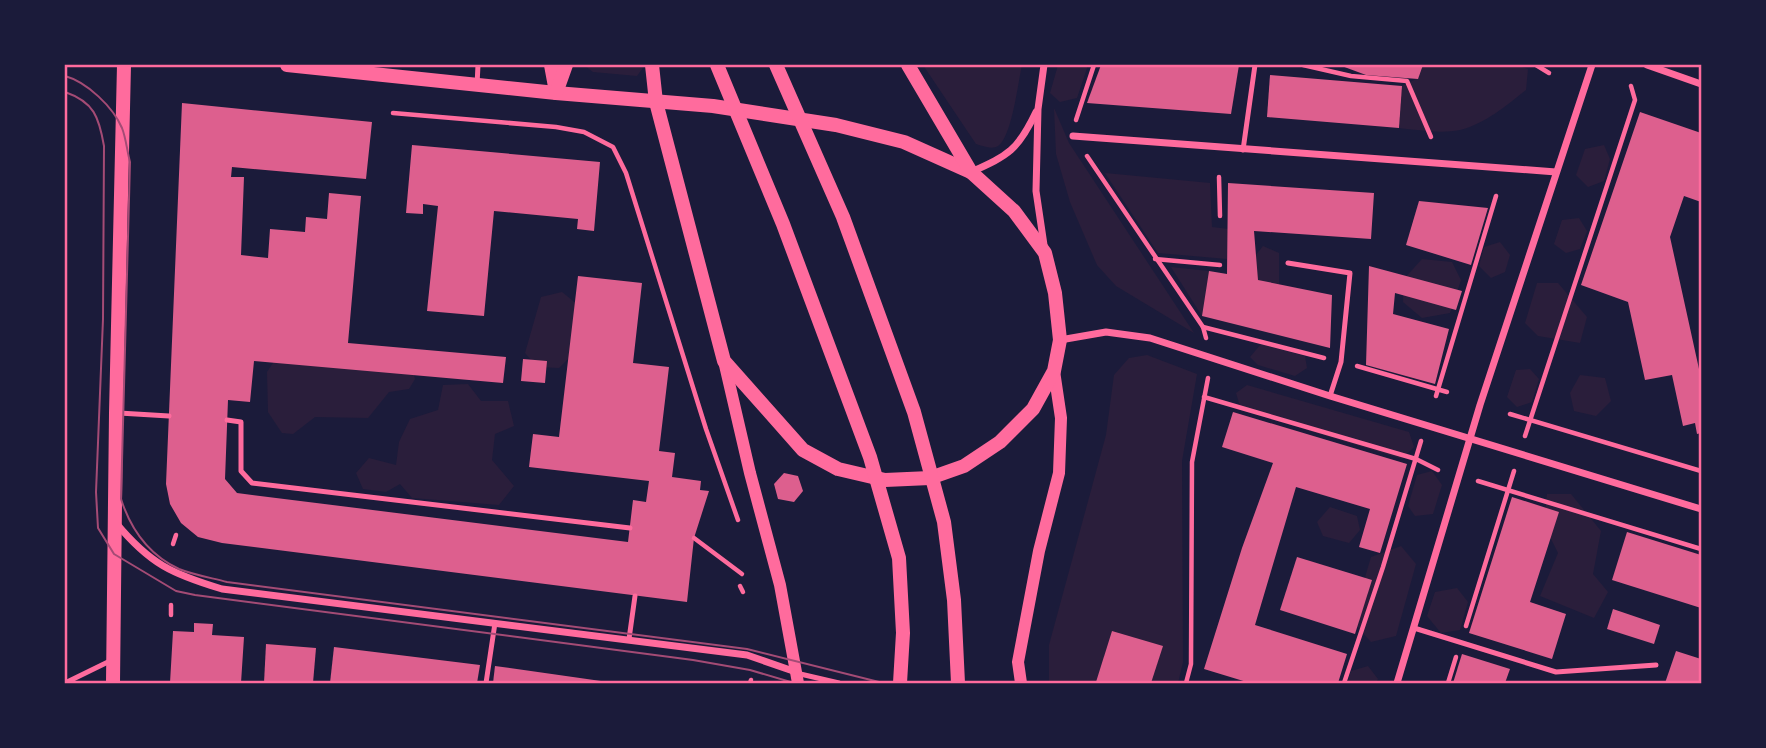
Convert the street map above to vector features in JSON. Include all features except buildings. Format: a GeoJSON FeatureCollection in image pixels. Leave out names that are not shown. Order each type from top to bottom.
{"type":"FeatureCollection","features":[{"type":"Feature","properties":{"kind":"main road"},"geometry":{"type":"LineString","coordinates":[[113,683],[124,65]]}},
{"type":"Feature","properties":{"kind":"main road"},"geometry":{"type":"LineString","coordinates":[[287,65],[556,93],[713,106],[836,125],[904,142],[971,172]]}},
{"type":"Feature","properties":{"kind":"main road"},"geometry":{"type":"LineString","coordinates":[[551,65],[556,93]]}},
{"type":"Feature","properties":{"kind":"main road"},"geometry":{"type":"LineString","coordinates":[[556,93],[566,65]]}},
{"type":"Feature","properties":{"kind":"main road"},"geometry":{"type":"LineString","coordinates":[[652,65],[656,102],[724,362],[803,450],[838,470],[885,480],[930,478],[964,466],[1000,442],[1033,409],[1054,371],[1060,340],[1055,293],[1045,253],[1014,211],[971,172],[908,65]]}},
{"type":"Feature","properties":{"kind":"main road"},"geometry":{"type":"LineString","coordinates":[[717,65],[783,225],[870,457],[899,558],[904,633],[900,683]]}},
{"type":"Feature","properties":{"kind":"main road"},"geometry":{"type":"LineString","coordinates":[[776,65],[843,217],[914,412],[944,522],[954,600],[958,683]]}},
{"type":"Feature","properties":{"kind":"street"},"geometry":{"type":"LineString","coordinates":[[1044,65],[1038,109],[1036,191],[1045,253]]}},
{"type":"Feature","properties":{"kind":"street"},"geometry":{"type":"LineString","coordinates":[[1397,683],[1470,439],[1592,65]]}},
{"type":"Feature","properties":{"kind":"street"},"geometry":{"type":"LineString","coordinates":[[1647,65],[1701,84]]}},
{"type":"Feature","properties":{"kind":"street"},"geometry":{"type":"LineString","coordinates":[[971,172],[1004,158],[1023,139],[1038,109]]}},
{"type":"Feature","properties":{"kind":"street"},"geometry":{"type":"LineString","coordinates":[[1073,136],[1556,172]]}},
{"type":"Feature","properties":{"kind":"street"},"geometry":{"type":"LineString","coordinates":[[1060,340],[1106,332],[1150,338],[1701,509]]}},
{"type":"Feature","properties":{"kind":"street"},"geometry":{"type":"LineString","coordinates":[[724,362],[779,585],[797,678]]}},
{"type":"Feature","properties":{"kind":"street"},"geometry":{"type":"LineString","coordinates":[[1013,683],[1039,551],[1059,473],[1061,418],[1054,371]]}},
{"type":"Feature","properties":{"kind":"street"},"geometry":{"type":"LineString","coordinates":[[116,523],[148,557],[181,577],[222,589],[747,655],[797,678]]}},
{"type":"Feature","properties":{"kind":"street"},"geometry":{"type":"LineString","coordinates":[[1018,662],[1021,683]]}},
{"type":"Feature","properties":{"kind":"lane"},"geometry":{"type":"LineString","coordinates":[[477,85],[478,65]]}},
{"type":"Feature","properties":{"kind":"lane"},"geometry":{"type":"LineString","coordinates":[[1243,150],[1255,65]]}},
{"type":"Feature","properties":{"kind":"lane"},"geometry":{"type":"LineString","coordinates":[[1288,262],[1350,273],[1341,362],[1330,396]]}},
{"type":"Feature","properties":{"kind":"lane"},"geometry":{"type":"LineString","coordinates":[[116,413],[169,416]]}},
{"type":"Feature","properties":{"kind":"lane"},"geometry":{"type":"LineString","coordinates":[[227,420],[242,422],[241,471],[252,483],[630,528]]}},
{"type":"Feature","properties":{"kind":"lane"},"geometry":{"type":"LineString","coordinates":[[629,639],[635,596]]}},
{"type":"Feature","properties":{"kind":"lane"},"geometry":{"type":"LineString","coordinates":[[486,683],[495,623]]}},
{"type":"Feature","properties":{"kind":"lane"},"geometry":{"type":"LineString","coordinates":[[1414,628],[1556,672],[1656,666]]}},
{"type":"Feature","properties":{"kind":"lane"},"geometry":{"type":"LineString","coordinates":[[65,683],[113,660]]}},
{"type":"Feature","properties":{"kind":"lane"},"geometry":{"type":"LineString","coordinates":[[797,678],[839,683]]}},
{"type":"Feature","properties":{"kind":"path"},"geometry":{"type":"LineString","coordinates":[[1094,65],[1078,109],[1073,136],[1203,327],[1206,338]]}},
{"type":"Feature","properties":{"kind":"path"},"geometry":{"type":"LineString","coordinates":[[1303,65],[1351,76],[1407,81],[1431,137]]}},
{"type":"Feature","properties":{"kind":"path"},"geometry":{"type":"LineString","coordinates":[[1536,65],[1549,73]]}},
{"type":"Feature","properties":{"kind":"path"},"geometry":{"type":"LineString","coordinates":[[1525,436],[1634,100],[1631,86]]}},
{"type":"Feature","properties":{"kind":"path"},"geometry":{"type":"LineString","coordinates":[[393,113],[556,127],[584,132],[613,147],[626,173],[706,429],[740,524]]}},
{"type":"Feature","properties":{"kind":"path"},"geometry":{"type":"LineString","coordinates":[[1219,177],[1220,216]]}},
{"type":"Feature","properties":{"kind":"path"},"geometry":{"type":"LineString","coordinates":[[1436,396],[1496,195]]}},
{"type":"Feature","properties":{"kind":"path"},"geometry":{"type":"LineString","coordinates":[[1155,259],[1220,265]]}},
{"type":"Feature","properties":{"kind":"path"},"geometry":{"type":"LineString","coordinates":[[1186,683],[1191,664],[1192,462],[1208,378]]}},
{"type":"Feature","properties":{"kind":"path"},"geometry":{"type":"LineString","coordinates":[[1204,397],[1416,459],[1438,470]]}},
{"type":"Feature","properties":{"kind":"path"},"geometry":{"type":"LineString","coordinates":[[1510,414],[1701,471]]}},
{"type":"Feature","properties":{"kind":"path"},"geometry":{"type":"LineString","coordinates":[[1344,683],[1383,568],[1421,441]]}},
{"type":"Feature","properties":{"kind":"path"},"geometry":{"type":"LineString","coordinates":[[1448,683],[1514,471]]}},
{"type":"Feature","properties":{"kind":"path"},"geometry":{"type":"LineString","coordinates":[[1478,481],[1701,549]]}},
{"type":"Feature","properties":{"kind":"path"},"geometry":{"type":"LineString","coordinates":[[173,544],[176,535]]}},
{"type":"Feature","properties":{"kind":"path"},"geometry":{"type":"LineString","coordinates":[[694,538],[742,574]]}},
{"type":"Feature","properties":{"kind":"path"},"geometry":{"type":"LineString","coordinates":[[740,586],[743,592]]}},
{"type":"Feature","properties":{"kind":"path"},"geometry":{"type":"LineString","coordinates":[[171,605],[171,615]]}},
{"type":"Feature","properties":{"kind":"shaded area"},"geometry":{"type":"Polygon","coordinates":[[[584,65],[645,65],[637,76],[593,72],[584,65]]]}},
{"type":"Feature","properties":{"kind":"shaded area"},"geometry":{"type":"Polygon","coordinates":[[[923,65],[1022,65],[1011,121],[1003,141],[998,146],[990,148],[976,144],[923,65]]]}},
{"type":"Feature","properties":{"kind":"shaded area"},"geometry":{"type":"Polygon","coordinates":[[[1058,65],[1088,65],[1077,98],[1060,102],[1050,93],[1058,65]]]}},
{"type":"Feature","properties":{"kind":"shaded area"},"geometry":{"type":"Polygon","coordinates":[[[1423,65],[1516,65],[1528,69],[1526,90],[1487,119],[1460,130],[1437,132],[1399,128],[1402,86],[1418,78],[1423,65]]]}},
{"type":"Feature","properties":{"kind":"shaded area"},"geometry":{"type":"Polygon","coordinates":[[[1054,108],[1069,143],[1194,333],[1116,286],[1097,265],[1070,202],[1056,154],[1054,108]]]}},
{"type":"Feature","properties":{"kind":"shaded area"},"geometry":{"type":"Polygon","coordinates":[[[1604,145],[1610,159],[1604,181],[1588,187],[1576,175],[1585,149],[1604,145]]]}},
{"type":"Feature","properties":{"kind":"shaded area"},"geometry":{"type":"Polygon","coordinates":[[[1105,173],[1210,183],[1212,227],[1229,229],[1227,259],[1158,253],[1105,173]]]}},
{"type":"Feature","properties":{"kind":"shaded area"},"geometry":{"type":"Polygon","coordinates":[[[1579,218],[1587,231],[1580,249],[1566,253],[1554,244],[1562,220],[1579,218]]]}},
{"type":"Feature","properties":{"kind":"shaded area"},"geometry":{"type":"Polygon","coordinates":[[[1500,242],[1510,255],[1505,272],[1491,278],[1479,266],[1484,247],[1500,242]]]}},
{"type":"Feature","properties":{"kind":"shaded area"},"geometry":{"type":"Polygon","coordinates":[[[1263,246],[1279,253],[1279,291],[1252,295],[1251,261],[1263,246]]]}},
{"type":"Feature","properties":{"kind":"shaded area"},"geometry":{"type":"Polygon","coordinates":[[[1422,259],[1452,262],[1461,280],[1450,313],[1422,318],[1403,302],[1404,279],[1422,259]]]}},
{"type":"Feature","properties":{"kind":"shaded area"},"geometry":{"type":"Polygon","coordinates":[[[1171,267],[1209,271],[1202,316],[1171,267]]]}},
{"type":"Feature","properties":{"kind":"shaded area"},"geometry":{"type":"Polygon","coordinates":[[[1537,283],[1558,283],[1587,317],[1580,343],[1538,336],[1525,323],[1537,283]]]}},
{"type":"Feature","properties":{"kind":"shaded area"},"geometry":{"type":"Polygon","coordinates":[[[562,292],[578,305],[573,354],[559,368],[537,367],[525,353],[541,297],[562,292]]]}},
{"type":"Feature","properties":{"kind":"shaded area"},"geometry":{"type":"Polygon","coordinates":[[[1261,344],[1305,356],[1307,368],[1295,376],[1258,365],[1250,357],[1261,344]]]}},
{"type":"Feature","properties":{"kind":"shaded area"},"geometry":{"type":"Polygon","coordinates":[[[281,351],[412,367],[415,379],[409,389],[389,392],[368,418],[315,417],[293,434],[282,433],[268,412],[267,372],[281,351]]]}},
{"type":"Feature","properties":{"kind":"shaded area"},"geometry":{"type":"Polygon","coordinates":[[[1147,355],[1197,374],[1182,461],[1183,662],[1178,683],[1151,683],[1162,646],[1112,631],[1096,682],[1100,683],[1049,683],[1049,645],[1106,435],[1114,375],[1129,358],[1147,355]]]}},
{"type":"Feature","properties":{"kind":"shaded area"},"geometry":{"type":"Polygon","coordinates":[[[1530,369],[1539,379],[1532,402],[1517,407],[1507,397],[1516,370],[1530,369]]]}},
{"type":"Feature","properties":{"kind":"shaded area"},"geometry":{"type":"Polygon","coordinates":[[[1580,375],[1605,378],[1611,401],[1596,416],[1574,411],[1570,393],[1580,375]]]}},
{"type":"Feature","properties":{"kind":"shaded area"},"geometry":{"type":"Polygon","coordinates":[[[468,384],[481,401],[508,401],[514,426],[495,434],[492,460],[514,486],[499,505],[412,498],[400,484],[386,492],[363,489],[356,473],[369,458],[396,465],[399,442],[410,419],[438,410],[443,385],[468,384]]]}},
{"type":"Feature","properties":{"kind":"shaded area"},"geometry":{"type":"Polygon","coordinates":[[[1247,385],[1409,432],[1414,447],[1402,459],[1241,410],[1236,393],[1247,385]]]}},
{"type":"Feature","properties":{"kind":"shaded area"},"geometry":{"type":"Polygon","coordinates":[[[1432,471],[1442,485],[1433,514],[1415,516],[1408,506],[1417,475],[1432,471]]]}},
{"type":"Feature","properties":{"kind":"shaded area"},"geometry":{"type":"Polygon","coordinates":[[[1547,494],[1571,494],[1601,531],[1593,574],[1608,592],[1594,618],[1540,596],[1558,553],[1544,525],[1547,494]]]}},
{"type":"Feature","properties":{"kind":"shaded area"},"geometry":{"type":"Polygon","coordinates":[[[1330,507],[1357,516],[1360,530],[1349,543],[1323,536],[1317,522],[1330,507]]]}},
{"type":"Feature","properties":{"kind":"shaded area"},"geometry":{"type":"Polygon","coordinates":[[[1401,546],[1416,564],[1396,636],[1371,642],[1352,621],[1371,557],[1401,546]]]}},
{"type":"Feature","properties":{"kind":"shaded area"},"geometry":{"type":"Polygon","coordinates":[[[1457,588],[1468,602],[1460,630],[1441,633],[1427,616],[1435,592],[1457,588]]]}},
{"type":"Feature","properties":{"kind":"shaded area"},"geometry":{"type":"Polygon","coordinates":[[[1368,666],[1378,679],[1376,683],[1347,683],[1351,671],[1368,666]]]}},
{"type":"Feature","properties":{"kind":"tram line"},"geometry":{"type":"LineString","coordinates":[[65,76],[98,96],[112,112],[123,132],[130,162],[121,499],[136,531],[159,557],[179,569],[227,582],[747,649],[883,683]]}},
{"type":"Feature","properties":{"kind":"tram line"},"geometry":{"type":"LineString","coordinates":[[65,92],[83,101],[94,112],[104,146],[103,319],[96,492],[98,528],[114,554],[176,591],[195,595],[693,660],[750,670],[794,683]]}}]}
